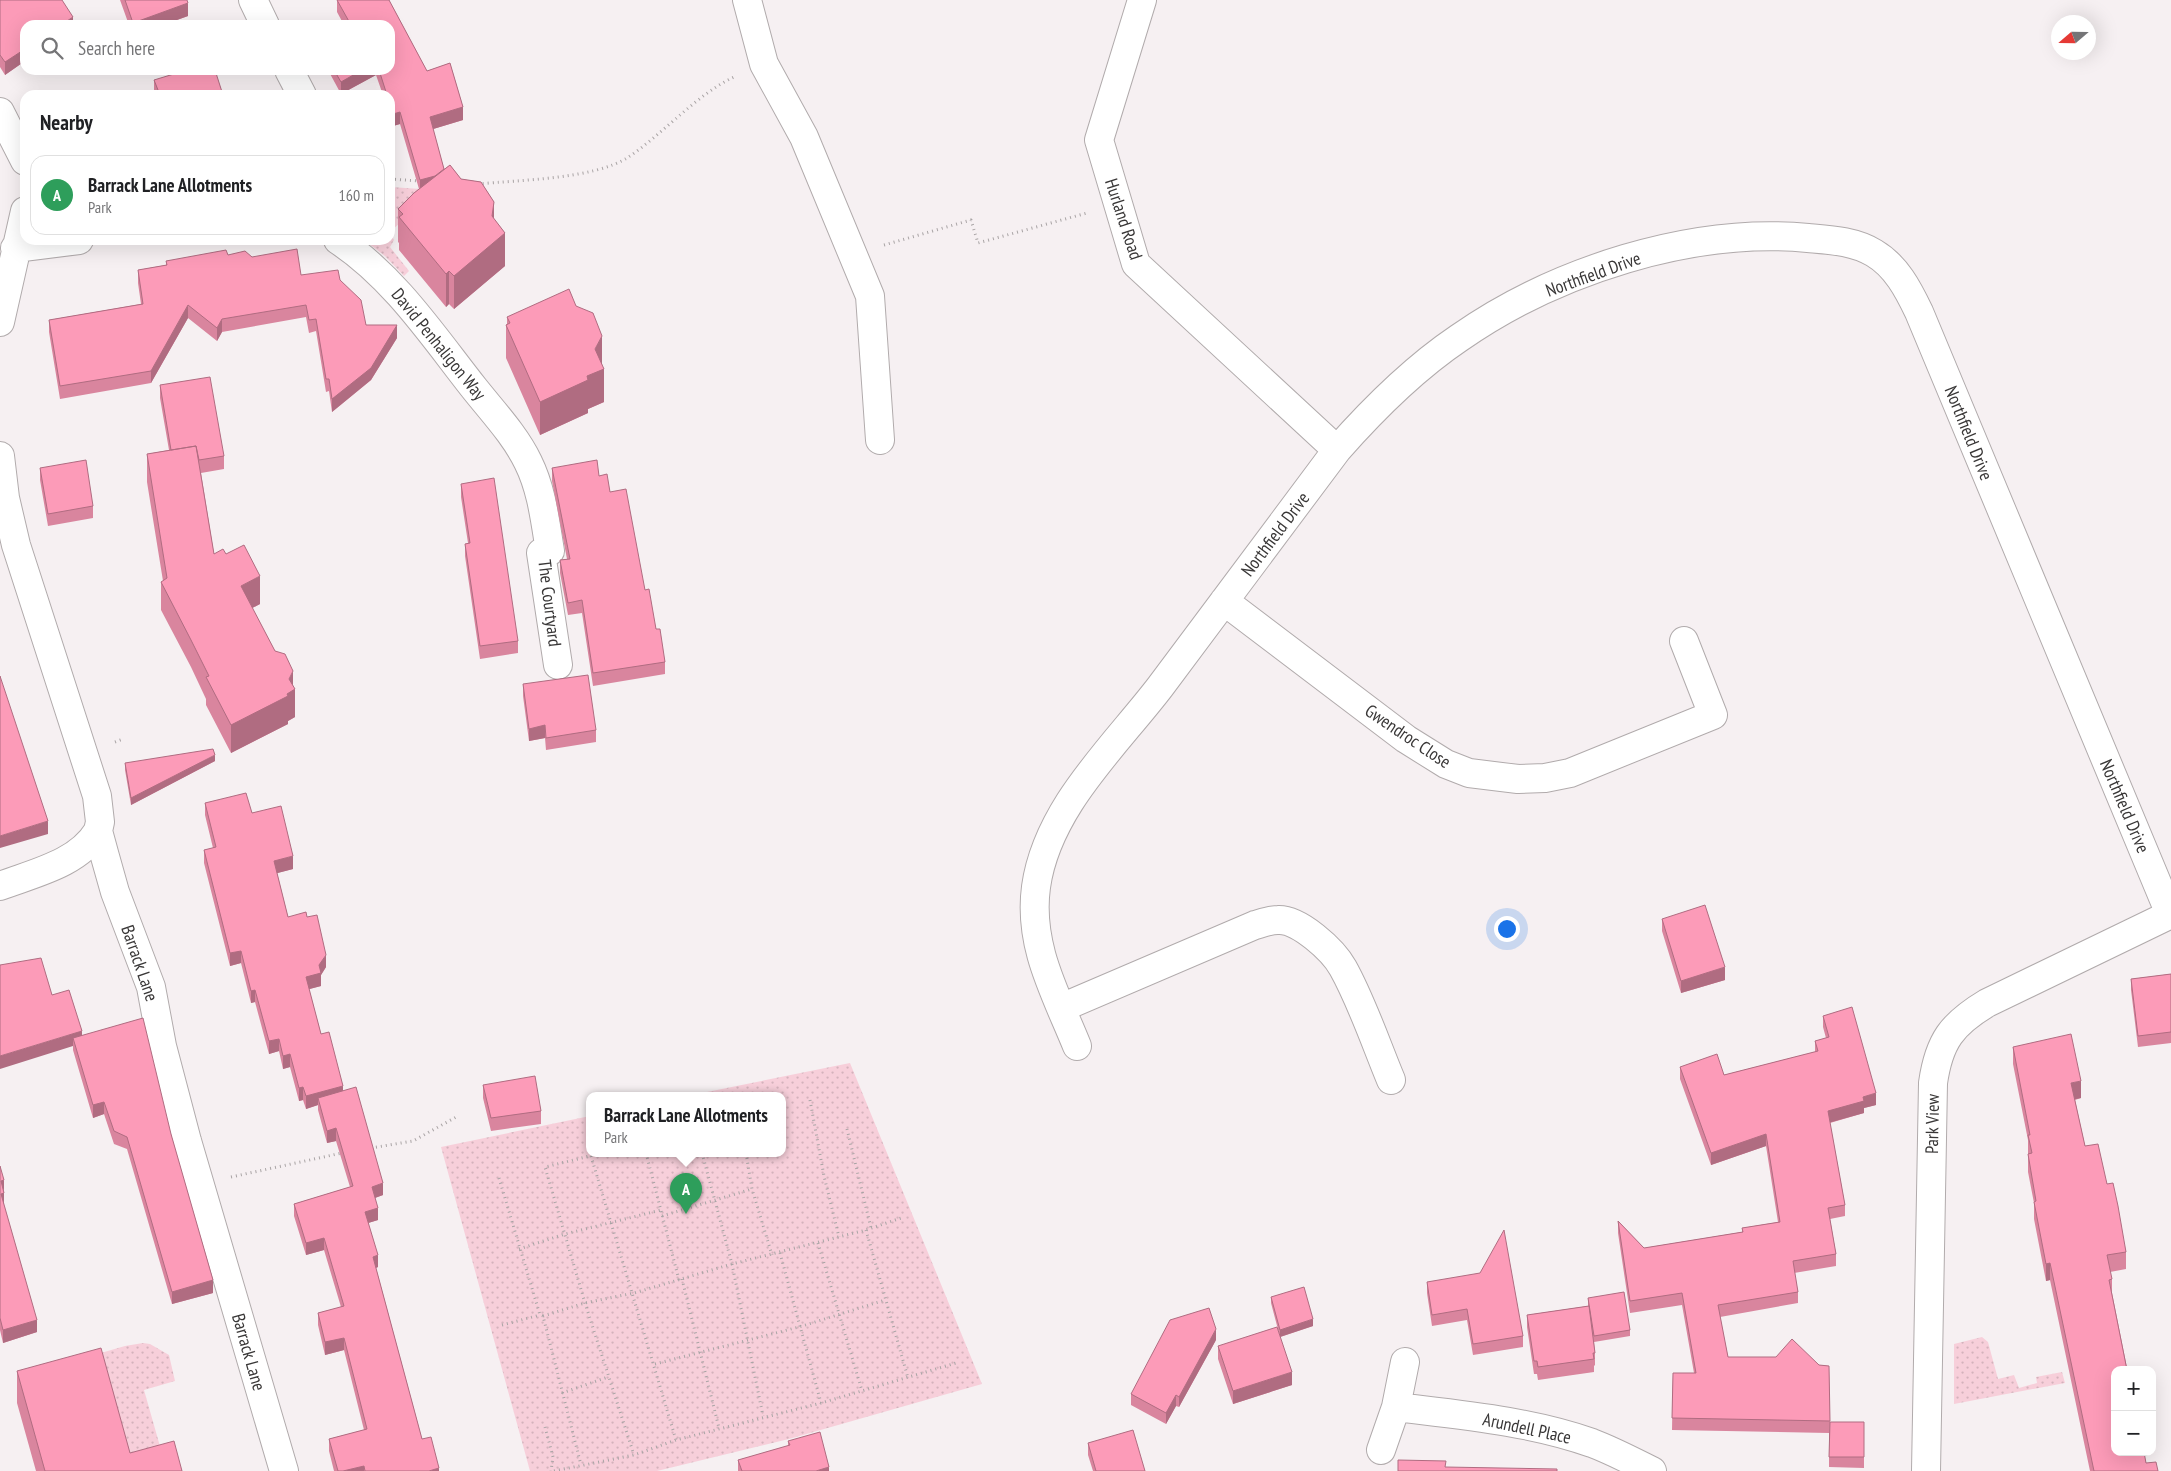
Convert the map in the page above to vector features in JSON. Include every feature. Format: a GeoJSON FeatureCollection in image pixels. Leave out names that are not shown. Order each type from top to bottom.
{"type":"FeatureCollection","features":[{"type":"Feature","properties":{"kind":"street"},"geometry":{"type":"LineString","coordinates":[[253,0],[263,20]]}},
{"type":"Feature","properties":{"kind":"street"},"geometry":{"type":"LineString","coordinates":[[747,0],[764,64],[804,137],[870,296],[880,440]]}},
{"type":"Feature","properties":{"kind":"street","name":"Hurland Road"},"geometry":{"type":"LineString","coordinates":[[1142,0],[1099,140],[1136,264],[1337,450]]}},
{"type":"Feature","properties":{"kind":"street"},"geometry":{"type":"LineString","coordinates":[[292,75],[299,90]]}},
{"type":"Feature","properties":{"kind":"street"},"geometry":{"type":"LineString","coordinates":[[0,112],[20,151]]}},
{"type":"Feature","properties":{"kind":"street"},"geometry":{"type":"LineString","coordinates":[[0,322],[20,232]]}},
{"type":"Feature","properties":{"kind":"street","name":"Northfield Drive"},"geometry":{"type":"LineString","coordinates":[[1076,1046],[1044,969],[1034,912],[1036,887],[1047,842],[1082,785],[1224,601],[1337,450],[1390,394],[1419,367],[1459,337],[1500,312],[1556,285],[1596,269],[1688,244],[1735,237],[1783,236],[1842,241],[1875,253],[1890,265],[1901,278],[1919,312],[2170,914]]}},
{"type":"Feature","properties":{"kind":"street"},"geometry":{"type":"LineString","coordinates":[[16,248],[40,245]]}},
{"type":"Feature","properties":{"kind":"street","name":"David Penhaligon Way"},"geometry":{"type":"LineString","coordinates":[[345,245],[362,257],[401,297],[500,420],[527,460]]}},
{"type":"Feature","properties":{"kind":"street","name":"The Courtyard"},"geometry":{"type":"LineString","coordinates":[[527,460],[540,495],[550,551],[541,553],[558,665]]}},
{"type":"Feature","properties":{"kind":"street","name":"Barrack Lane"},"geometry":{"type":"LineString","coordinates":[[0,466],[16,545],[97,796],[100,822],[98,832],[115,892],[152,987],[162,1046],[199,1183],[284,1471]]}},
{"type":"Feature","properties":{"kind":"street","name":"Gwendroc Close"},"geometry":{"type":"LineString","coordinates":[[1224,601],[1425,752],[1469,773],[1492,778],[1545,778],[1570,773],[1713,715],[1684,641]]}},
{"type":"Feature","properties":{"kind":"street"},"geometry":{"type":"LineString","coordinates":[[0,886],[69,859],[86,848],[98,832]]}},
{"type":"Feature","properties":{"kind":"street","name":"Park View"},"geometry":{"type":"LineString","coordinates":[[1926,1471],[1933,1083],[1935,1067],[1943,1042],[1961,1021],[1987,1003],[2170,914]]}},
{"type":"Feature","properties":{"kind":"street"},"geometry":{"type":"LineString","coordinates":[[1061,1008],[1255,925],[1277,920],[1288,921],[1313,936],[1328,948],[1343,967],[1391,1080]]}},
{"type":"Feature","properties":{"kind":"street"},"geometry":{"type":"LineString","coordinates":[[1381,1450],[1396,1407],[1404,1362]]}},
{"type":"Feature","properties":{"kind":"street","name":"Arundell Place"},"geometry":{"type":"LineString","coordinates":[[1396,1407],[1525,1426],[1613,1451],[1652,1471]]}},
{"type":"Feature","properties":{"kind":"path"},"geometry":{"type":"LineString","coordinates":[[471,185],[605,168],[642,148],[726,81],[764,64]]}},
{"type":"Feature","properties":{"kind":"path"},"geometry":{"type":"LineString","coordinates":[[395,179],[426,182]]}},
{"type":"Feature","properties":{"kind":"path"},"geometry":{"type":"LineString","coordinates":[[852,254],[971,220],[978,243],[1118,205]]}},
{"type":"Feature","properties":{"kind":"path"},"geometry":{"type":"LineString","coordinates":[[810,1100],[824,1176],[839,1237]]}},
{"type":"Feature","properties":{"kind":"path"},"geometry":{"type":"LineString","coordinates":[[364,1149],[413,1141],[458,1116]]}},
{"type":"Feature","properties":{"kind":"path"},"geometry":{"type":"LineString","coordinates":[[847,1129],[871,1228]]}},
{"type":"Feature","properties":{"kind":"path"},"geometry":{"type":"LineString","coordinates":[[199,1183],[246,1175],[347,1152]]}},
{"type":"Feature","properties":{"kind":"path"},"geometry":{"type":"LineString","coordinates":[[587,1157],[544,1167],[608,1377],[634,1455]]}},
{"type":"Feature","properties":{"kind":"path"},"geometry":{"type":"LineString","coordinates":[[591,1157],[634,1293],[676,1440]]}},
{"type":"Feature","properties":{"kind":"path"},"geometry":{"type":"LineString","coordinates":[[647,1157],[719,1428]]}},
{"type":"Feature","properties":{"kind":"path"},"geometry":{"type":"LineString","coordinates":[[703,1157],[713,1200],[732,1264],[763,1416]]}},
{"type":"Feature","properties":{"kind":"path"},"geometry":{"type":"LineString","coordinates":[[747,1157],[752,1189],[772,1255]]}},
{"type":"Feature","properties":{"kind":"path"},"geometry":{"type":"LineString","coordinates":[[499,1178],[519,1249],[541,1315],[581,1465]]}},
{"type":"Feature","properties":{"kind":"path"},"geometry":{"type":"LineString","coordinates":[[662,1216],[752,1189]]}},
{"type":"Feature","properties":{"kind":"path"},"geometry":{"type":"LineString","coordinates":[[519,1249],[565,1234],[660,1210]]}},
{"type":"Feature","properties":{"kind":"path"},"geometry":{"type":"LineString","coordinates":[[502,1325],[585,1303],[634,1293],[732,1264],[866,1230],[901,1218]]}},
{"type":"Feature","properties":{"kind":"path"},"geometry":{"type":"LineString","coordinates":[[866,1230],[908,1378]]}},
{"type":"Feature","properties":{"kind":"path"},"geometry":{"type":"LineString","coordinates":[[818,1243],[862,1391]]}},
{"type":"Feature","properties":{"kind":"path"},"geometry":{"type":"LineString","coordinates":[[780,1253],[820,1404]]}},
{"type":"Feature","properties":{"kind":"path"},"geometry":{"type":"LineString","coordinates":[[655,1364],[799,1327],[885,1300]]}},
{"type":"Feature","properties":{"kind":"path"},"geometry":{"type":"LineString","coordinates":[[545,1427],[553,1457],[552,1471],[634,1455],[676,1440],[763,1416],[820,1404],[956,1363]]}},
{"type":"Feature","properties":{"kind":"path"},"geometry":{"type":"LineString","coordinates":[[562,1393],[608,1377]]}},
{"type":"Feature","properties":{"kind":"shaded area"},"geometry":{"type":"Polygon","coordinates":[[[395,187],[436,190],[395,227],[395,187]]]}},
{"type":"Feature","properties":{"kind":"shaded area"},"geometry":{"type":"Polygon","coordinates":[[[371,245],[391,245],[390,247],[409,271],[404,276],[385,256],[371,245]]]}},
{"type":"Feature","properties":{"kind":"shaded area"},"geometry":{"type":"Polygon","coordinates":[[[850,1063],[982,1384],[789,1439],[657,1471],[530,1471],[441,1147],[586,1117],[586,1157],[786,1157],[786,1092],[707,1092],[850,1063]]]}},
{"type":"Feature","properties":{"kind":"shaded area"},"geometry":{"type":"Polygon","coordinates":[[[1982,1337],[1988,1342],[1998,1379],[2014,1375],[2019,1388],[2037,1383],[2036,1377],[2062,1372],[2065,1383],[1954,1404],[1954,1344],[1982,1337]]]}},
{"type":"Feature","properties":{"kind":"shaded area"},"geometry":{"type":"Polygon","coordinates":[[[143,1343],[150,1344],[169,1355],[175,1381],[144,1390],[167,1471],[133,1471],[63,1364],[125,1346],[143,1343]]]}},
{"type":"Feature","properties":{"kind":"building"},"geometry":{"type":"Polygon","coordinates":[[[0,0],[62,0],[73,17],[68,20],[20,20],[20,52],[5,62],[0,55],[0,0]]]}},
{"type":"Feature","properties":{"kind":"building"},"geometry":{"type":"Polygon","coordinates":[[[125,0],[187,0],[188,3],[141,20],[132,20],[125,0]]]}},
{"type":"Feature","properties":{"kind":"building"},"geometry":{"type":"Polygon","coordinates":[[[337,0],[389,0],[427,71],[450,63],[463,107],[430,117],[444,169],[435,176],[420,180],[400,112],[395,113],[395,90],[385,90],[381,75],[395,75],[395,20],[348,20],[337,0]]]}},
{"type":"Feature","properties":{"kind":"building"},"geometry":{"type":"Polygon","coordinates":[[[170,75],[217,75],[221,90],[158,90],[154,80],[170,75]]]}},
{"type":"Feature","properties":{"kind":"building"},"geometry":{"type":"Polygon","coordinates":[[[337,75],[353,75],[341,82],[337,75]]]}},
{"type":"Feature","properties":{"kind":"building"},"geometry":{"type":"Polygon","coordinates":[[[450,165],[461,179],[481,182],[494,202],[492,216],[505,233],[454,276],[449,271],[446,274],[399,217],[403,214],[398,209],[414,193],[450,165]]]}},
{"type":"Feature","properties":{"kind":"building"},"geometry":{"type":"Polygon","coordinates":[[[297,249],[301,275],[338,270],[340,280],[361,300],[366,325],[397,325],[371,368],[332,399],[329,379],[326,379],[316,319],[309,320],[306,305],[222,319],[217,328],[188,305],[151,371],[60,386],[49,320],[143,304],[138,270],[167,265],[166,261],[226,250],[228,255],[245,251],[252,257],[297,249]]]}},
{"type":"Feature","properties":{"kind":"building"},"geometry":{"type":"Polygon","coordinates":[[[569,289],[576,306],[593,313],[602,336],[595,349],[604,369],[587,376],[588,380],[540,402],[506,325],[510,323],[507,317],[569,289]]]}},
{"type":"Feature","properties":{"kind":"building"},"geometry":{"type":"Polygon","coordinates":[[[210,377],[224,456],[199,460],[196,446],[171,450],[160,385],[210,377]]]}},
{"type":"Feature","properties":{"kind":"building"},"geometry":{"type":"Polygon","coordinates":[[[196,446],[214,554],[223,549],[226,554],[244,545],[260,576],[241,586],[275,651],[285,654],[293,671],[289,679],[295,689],[287,694],[288,696],[231,725],[206,677],[209,676],[161,582],[167,578],[147,454],[196,446]]]}},
{"type":"Feature","properties":{"kind":"building"},"geometry":{"type":"Polygon","coordinates":[[[86,460],[93,506],[48,514],[40,468],[86,460]]]}},
{"type":"Feature","properties":{"kind":"building"},"geometry":{"type":"Polygon","coordinates":[[[597,460],[599,476],[607,474],[610,492],[626,489],[645,590],[649,589],[656,629],[660,629],[665,662],[593,673],[582,600],[568,603],[560,560],[570,559],[552,468],[597,460]]]}},
{"type":"Feature","properties":{"kind":"building"},"geometry":{"type":"Polygon","coordinates":[[[494,478],[518,641],[480,646],[465,544],[470,543],[461,484],[494,478]]]}},
{"type":"Feature","properties":{"kind":"building"},"geometry":{"type":"Polygon","coordinates":[[[588,675],[596,730],[546,738],[545,725],[529,729],[523,684],[588,675]]]}},
{"type":"Feature","properties":{"kind":"building"},"geometry":{"type":"Polygon","coordinates":[[[0,676],[48,821],[0,836],[0,676]]]}},
{"type":"Feature","properties":{"kind":"building"},"geometry":{"type":"Polygon","coordinates":[[[213,749],[215,755],[131,798],[125,763],[213,749]]]}},
{"type":"Feature","properties":{"kind":"building"},"geometry":{"type":"Polygon","coordinates":[[[246,793],[252,813],[281,806],[293,856],[274,861],[288,917],[306,912],[307,917],[317,915],[326,955],[319,965],[321,973],[306,977],[321,1034],[329,1032],[343,1086],[306,1096],[303,1087],[299,1088],[290,1054],[283,1056],[279,1039],[269,1041],[255,990],[251,991],[241,951],[230,953],[204,850],[216,847],[205,803],[246,793]]]}},
{"type":"Feature","properties":{"kind":"building"},"geometry":{"type":"Polygon","coordinates":[[[1705,905],[1725,967],[1681,981],[1662,919],[1705,905]]]}},
{"type":"Feature","properties":{"kind":"building"},"geometry":{"type":"Polygon","coordinates":[[[41,958],[52,995],[69,990],[82,1031],[0,1056],[0,965],[41,958]]]}},
{"type":"Feature","properties":{"kind":"building"},"geometry":{"type":"Polygon","coordinates":[[[2171,974],[2171,1032],[2138,1036],[2131,979],[2171,974]]]}},
{"type":"Feature","properties":{"kind":"building"},"geometry":{"type":"Polygon","coordinates":[[[1852,1007],[1876,1093],[1863,1097],[1864,1101],[1828,1111],[1845,1205],[1828,1208],[1836,1254],[1793,1261],[1798,1292],[1718,1305],[1728,1357],[1776,1357],[1792,1339],[1819,1365],[1829,1366],[1830,1421],[1672,1418],[1673,1373],[1696,1373],[1682,1293],[1630,1301],[1618,1221],[1644,1248],[1743,1232],[1742,1228],[1780,1222],[1766,1134],[1711,1153],[1680,1067],[1717,1054],[1724,1075],[1818,1051],[1815,1041],[1829,1037],[1823,1016],[1852,1007]]]}},
{"type":"Feature","properties":{"kind":"building"},"geometry":{"type":"Polygon","coordinates":[[[143,1018],[171,1134],[213,1280],[172,1292],[127,1137],[114,1131],[104,1102],[93,1105],[73,1038],[143,1018]]]}},
{"type":"Feature","properties":{"kind":"building"},"geometry":{"type":"Polygon","coordinates":[[[2071,1034],[2081,1081],[2071,1083],[2085,1146],[2098,1144],[2107,1184],[2113,1183],[2126,1252],[2107,1255],[2112,1279],[2109,1280],[2126,1366],[2111,1366],[2111,1456],[2145,1456],[2146,1463],[2156,1462],[2158,1471],[2094,1471],[2050,1263],[2046,1264],[2034,1202],[2036,1201],[2028,1154],[2032,1153],[2028,1135],[2030,1135],[2013,1047],[2071,1034]]]}},
{"type":"Feature","properties":{"kind":"building"},"geometry":{"type":"Polygon","coordinates":[[[535,1076],[541,1111],[491,1118],[483,1085],[535,1076]]]}},
{"type":"Feature","properties":{"kind":"building"},"geometry":{"type":"Polygon","coordinates":[[[356,1087],[383,1183],[372,1187],[378,1208],[365,1212],[378,1255],[373,1257],[422,1439],[431,1437],[439,1468],[429,1471],[365,1471],[364,1466],[338,1471],[329,1439],[367,1429],[344,1338],[325,1342],[318,1313],[344,1306],[324,1238],[306,1243],[294,1204],[353,1186],[336,1128],[327,1131],[318,1098],[356,1087]]]}},
{"type":"Feature","properties":{"kind":"building"},"geometry":{"type":"Polygon","coordinates":[[[0,1166],[4,1180],[1,1181],[4,1193],[1,1194],[37,1320],[3,1330],[0,1318],[0,1166]]]}},
{"type":"Feature","properties":{"kind":"building"},"geometry":{"type":"Polygon","coordinates":[[[1504,1230],[1523,1336],[1473,1344],[1467,1309],[1432,1315],[1427,1282],[1480,1273],[1504,1230]]]}},
{"type":"Feature","properties":{"kind":"building"},"geometry":{"type":"Polygon","coordinates":[[[1304,1287],[1313,1319],[1280,1330],[1271,1297],[1304,1287]]]}},
{"type":"Feature","properties":{"kind":"building"},"geometry":{"type":"Polygon","coordinates":[[[1624,1292],[1630,1330],[1594,1336],[1588,1298],[1624,1292]]]}},
{"type":"Feature","properties":{"kind":"building"},"geometry":{"type":"Polygon","coordinates":[[[1589,1306],[1595,1353],[1593,1353],[1594,1359],[1538,1367],[1537,1361],[1534,1361],[1527,1315],[1589,1306]]]}},
{"type":"Feature","properties":{"kind":"building"},"geometry":{"type":"Polygon","coordinates":[[[1209,1308],[1216,1329],[1179,1397],[1176,1395],[1166,1413],[1131,1394],[1170,1320],[1209,1308]]]}},
{"type":"Feature","properties":{"kind":"building"},"geometry":{"type":"Polygon","coordinates":[[[1277,1327],[1292,1372],[1233,1391],[1218,1346],[1277,1327]]]}},
{"type":"Feature","properties":{"kind":"building"},"geometry":{"type":"Polygon","coordinates":[[[101,1348],[130,1453],[174,1441],[182,1471],[45,1471],[17,1371],[101,1348]]]}},
{"type":"Feature","properties":{"kind":"building"},"geometry":{"type":"Polygon","coordinates":[[[1830,1422],[1864,1422],[1864,1457],[1829,1457],[1830,1422]]]}},
{"type":"Feature","properties":{"kind":"building"},"geometry":{"type":"Polygon","coordinates":[[[1133,1430],[1145,1471],[1096,1471],[1088,1443],[1133,1430]]]}},
{"type":"Feature","properties":{"kind":"building"},"geometry":{"type":"Polygon","coordinates":[[[820,1432],[829,1467],[816,1471],[742,1471],[738,1460],[790,1445],[788,1441],[820,1432]]]}},
{"type":"Feature","properties":{"kind":"building"},"geometry":{"type":"Polygon","coordinates":[[[1398,1460],[1446,1461],[1445,1467],[1557,1469],[1557,1471],[1398,1471],[1398,1460]]]}},
{"type":"Feature","properties":{"kind":"place","name":"Barrack Lane Allotments"},"geometry":{"type":"Point","coordinates":[686,1214]}}]}
